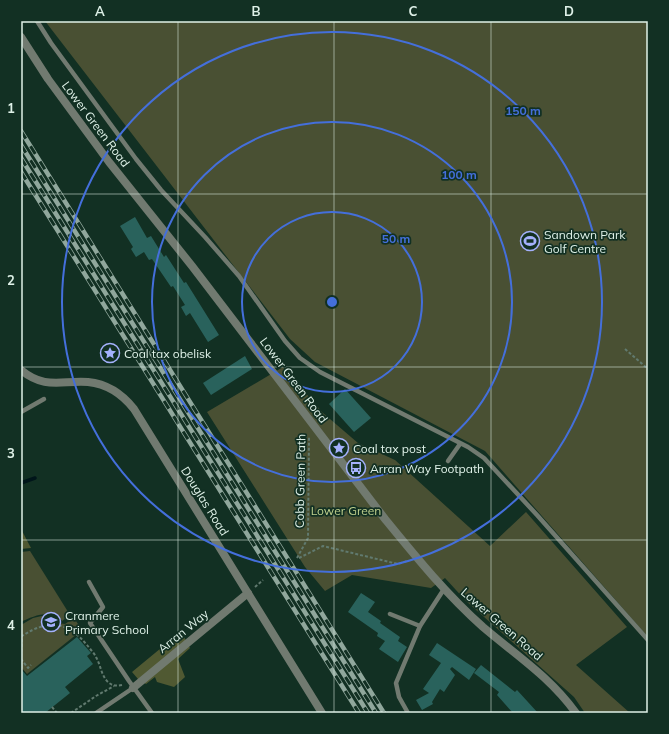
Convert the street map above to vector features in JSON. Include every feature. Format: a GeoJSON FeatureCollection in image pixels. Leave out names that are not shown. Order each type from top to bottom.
{"type":"FeatureCollection","features":[{"type":"Feature","properties":{"kind":"street","name":"Lower Green Road"},"geometry":{"type":"LineString","coordinates":[[21,37],[48,79],[109,162],[192,266],[385,519],[417,558],[444,589],[484,628],[544,677],[568,702],[576,713]]}},
{"type":"Feature","properties":{"kind":"street","name":"Douglas Road"},"geometry":{"type":"LineString","coordinates":[[22,374],[47,383],[88,382],[102,384],[126,399],[134,409],[322,713]]}},
{"type":"Feature","properties":{"kind":"street","name":"Arran Way"},"geometry":{"type":"LineString","coordinates":[[131,684],[248,593]]}},
{"type":"Feature","properties":{"kind":"lane"},"geometry":{"type":"LineString","coordinates":[[37,21],[136,159],[161,190],[205,237],[238,276],[285,341],[300,358],[320,372],[468,447],[484,458],[537,515],[648,640]]}},
{"type":"Feature","properties":{"kind":"lane"},"geometry":{"type":"LineString","coordinates":[[21,412],[44,399]]}},
{"type":"Feature","properties":{"kind":"lane"},"geometry":{"type":"LineString","coordinates":[[448,461],[460,444]]}},
{"type":"Feature","properties":{"kind":"lane"},"geometry":{"type":"LineString","coordinates":[[89,582],[103,607],[90,623],[152,713]]}},
{"type":"Feature","properties":{"kind":"lane"},"geometry":{"type":"LineString","coordinates":[[408,713],[399,697],[396,683],[420,626],[444,589]]}},
{"type":"Feature","properties":{"kind":"lane"},"geometry":{"type":"LineString","coordinates":[[390,614],[420,626]]}},
{"type":"Feature","properties":{"kind":"lane"},"geometry":{"type":"LineString","coordinates":[[96,713],[131,684]]}},
{"type":"Feature","properties":{"kind":"path"},"geometry":{"type":"LineString","coordinates":[[625,349],[648,369]]}},
{"type":"Feature","properties":{"kind":"path","name":"Cobb Green Path"},"geometry":{"type":"LineString","coordinates":[[310,421],[308,439],[308,538],[298,558],[322,546],[398,564],[417,558]]}},
{"type":"Feature","properties":{"kind":"path"},"geometry":{"type":"LineString","coordinates":[[31,665],[28,668],[21,658],[22,635],[34,628],[44,625],[55,625],[74,632],[96,657],[101,668],[102,675],[114,686]]}},
{"type":"Feature","properties":{"kind":"path"},"geometry":{"type":"LineString","coordinates":[[71,713],[86,702],[114,686],[131,684]]}},
{"type":"Feature","properties":{"kind":"path"},"geometry":{"type":"LineString","coordinates":[[52,707],[57,713]]}},
{"type":"Feature","properties":{"kind":"green space"},"geometry":{"type":"Polygon","coordinates":[[[45,21],[648,21],[648,637],[485,451],[315,362],[290,339],[45,21]]]}},
{"type":"Feature","properties":{"kind":"green space","name":"Lower Green"},"geometry":{"type":"Polygon","coordinates":[[[283,367],[323,413],[358,443],[395,460],[490,546],[526,512],[627,627],[576,665],[630,713],[585,713],[574,697],[466,601],[445,578],[431,588],[352,575],[325,591],[305,567],[207,412],[283,367]]]}},
{"type":"Feature","properties":{"kind":"green space"},"geometry":{"type":"Polygon","coordinates":[[[21,529],[31,548],[21,549],[21,529]]]}},
{"type":"Feature","properties":{"kind":"green space"},"geometry":{"type":"Polygon","coordinates":[[[30,551],[70,615],[62,621],[53,615],[42,614],[21,622],[21,552],[30,551]]]}},
{"type":"Feature","properties":{"kind":"green space"},"geometry":{"type":"Polygon","coordinates":[[[46,615],[58,617],[58,623],[65,624],[74,618],[82,630],[27,674],[21,667],[21,625],[33,618],[46,615]]]}},
{"type":"Feature","properties":{"kind":"green space"},"geometry":{"type":"Polygon","coordinates":[[[178,634],[184,637],[190,648],[178,659],[185,677],[174,687],[157,682],[155,677],[146,684],[138,679],[132,672],[178,634]]]}},
{"type":"Feature","properties":{"kind":"building"},"geometry":{"type":"Polygon","coordinates":[[[135,217],[147,238],[151,236],[164,257],[166,255],[184,283],[186,282],[219,335],[208,342],[190,313],[186,316],[181,307],[185,305],[173,286],[171,287],[152,259],[149,260],[144,252],[136,257],[131,249],[133,247],[120,226],[135,217]]]}},
{"type":"Feature","properties":{"kind":"building"},"geometry":{"type":"Polygon","coordinates":[[[245,356],[252,369],[211,395],[203,383],[245,356]]]}},
{"type":"Feature","properties":{"kind":"building"},"geometry":{"type":"Polygon","coordinates":[[[345,389],[371,418],[354,432],[329,404],[345,389]]]}},
{"type":"Feature","properties":{"kind":"building"},"geometry":{"type":"Polygon","coordinates":[[[361,593],[375,602],[368,612],[381,621],[380,623],[400,637],[398,641],[407,647],[398,662],[379,649],[385,641],[377,636],[378,633],[348,612],[361,593]]]}},
{"type":"Feature","properties":{"kind":"building","name":"Cranmere Primary School"},"geometry":{"type":"Polygon","coordinates":[[[77,637],[91,653],[87,656],[93,664],[65,687],[70,693],[45,713],[21,713],[21,669],[27,676],[77,637]]]}},
{"type":"Feature","properties":{"kind":"building"},"geometry":{"type":"Polygon","coordinates":[[[437,643],[476,669],[469,680],[452,667],[450,669],[455,675],[444,692],[440,689],[432,702],[433,704],[422,710],[416,700],[429,693],[423,689],[441,663],[429,655],[437,643]]]}},
{"type":"Feature","properties":{"kind":"building"},"geometry":{"type":"Polygon","coordinates":[[[481,665],[515,692],[517,690],[538,713],[513,713],[497,695],[499,692],[474,673],[481,665]]]}},
{"type":"Feature","properties":{"kind":"waterway"},"geometry":{"type":"LineString","coordinates":[[21,483],[35,478]]}},
{"type":"Feature","properties":{"kind":"railway"},"geometry":{"type":"LineString","coordinates":[[21,131],[384,713]]}},
{"type":"Feature","properties":{"kind":"railway"},"geometry":{"type":"LineString","coordinates":[[21,145],[376,713]]}},
{"type":"Feature","properties":{"kind":"railway"},"geometry":{"type":"LineString","coordinates":[[21,158],[368,713]]}},
{"type":"Feature","properties":{"kind":"railway"},"geometry":{"type":"LineString","coordinates":[[21,172],[359,713]]}},
{"type":"Feature","properties":{"kind":"place","name":"Sandown Park Golf Centre"},"geometry":{"type":"Point","coordinates":[530,241]}},
{"type":"Feature","properties":{"kind":"place","name":"Coal tax obelisk"},"geometry":{"type":"Point","coordinates":[110,353]}},
{"type":"Feature","properties":{"kind":"place","name":"Coal tax post"},"geometry":{"type":"Point","coordinates":[339,448]}},
{"type":"Feature","properties":{"kind":"place","name":"Arran Way Footpath"},"geometry":{"type":"Point","coordinates":[356,468]}},
{"type":"Feature","properties":{"kind":"place","name":"Cranmere Primary School"},"geometry":{"type":"Point","coordinates":[51,622]}}]}
